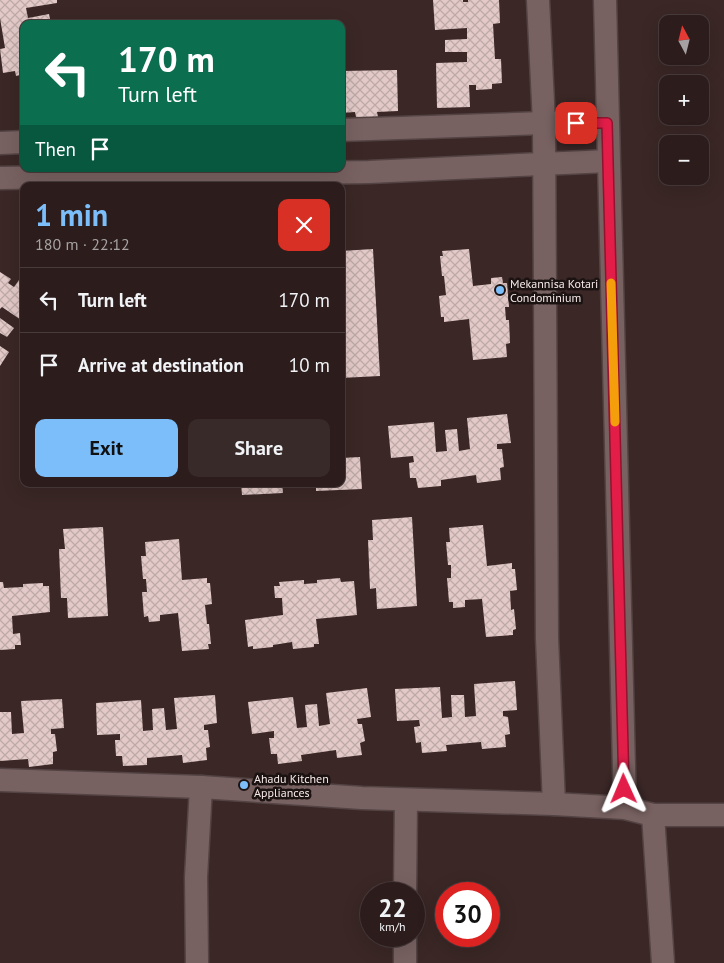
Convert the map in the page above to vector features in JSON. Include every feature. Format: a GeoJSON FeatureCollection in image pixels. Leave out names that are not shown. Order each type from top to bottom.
{"type":"FeatureCollection","features":[{"type":"Feature","properties":{"kind":"street"},"geometry":{"type":"LineString","coordinates":[[538,0],[545,165],[547,638],[554,804]]}},
{"type":"Feature","properties":{"kind":"street"},"geometry":{"type":"LineString","coordinates":[[605,0],[625,808]]}},
{"type":"Feature","properties":{"kind":"street"},"geometry":{"type":"LineString","coordinates":[[345,130],[544,123],[607,123]]}},
{"type":"Feature","properties":{"kind":"street"},"geometry":{"type":"LineString","coordinates":[[0,143],[20,142]]}},
{"type":"Feature","properties":{"kind":"street"},"geometry":{"type":"LineString","coordinates":[[0,178],[368,172],[608,161]]}},
{"type":"Feature","properties":{"kind":"street"},"geometry":{"type":"LineString","coordinates":[[0,780],[201,787],[406,800],[554,804],[625,808],[653,815],[724,815]]}},
{"type":"Feature","properties":{"kind":"street"},"geometry":{"type":"LineString","coordinates":[[198,963],[196,877],[201,787]]}},
{"type":"Feature","properties":{"kind":"street"},"geometry":{"type":"LineString","coordinates":[[406,800],[406,882]]}},
{"type":"Feature","properties":{"kind":"street"},"geometry":{"type":"LineString","coordinates":[[653,815],[663,963]]}},
{"type":"Feature","properties":{"kind":"street"},"geometry":{"type":"LineString","coordinates":[[405,947],[405,963]]}},
{"type":"Feature","properties":{"kind":"building"},"geometry":{"type":"Polygon","coordinates":[[[0,0],[57,0],[57,3],[26,8],[28,18],[49,14],[50,20],[20,20],[20,75],[16,76],[15,71],[3,73],[0,49],[5,48],[0,18],[0,0]]]}},
{"type":"Feature","properties":{"kind":"building"},"geometry":{"type":"Polygon","coordinates":[[[433,0],[463,0],[463,2],[468,2],[468,0],[499,0],[500,23],[493,24],[495,59],[501,59],[502,83],[492,84],[492,89],[476,90],[476,85],[469,85],[470,107],[437,108],[436,63],[467,62],[467,52],[445,52],[445,40],[467,39],[467,28],[435,30],[433,0]]]}},
{"type":"Feature","properties":{"kind":"building"},"geometry":{"type":"Polygon","coordinates":[[[397,70],[398,111],[377,112],[378,117],[356,117],[355,112],[345,113],[345,71],[397,70]]]}},
{"type":"Feature","properties":{"kind":"building"},"geometry":{"type":"Polygon","coordinates":[[[373,249],[380,376],[345,378],[345,251],[373,249]]]}},
{"type":"Feature","properties":{"kind":"building"},"geometry":{"type":"Polygon","coordinates":[[[469,249],[473,286],[491,284],[491,278],[502,277],[503,283],[507,283],[509,307],[505,307],[506,320],[509,320],[510,343],[506,344],[507,357],[473,360],[469,319],[444,322],[444,317],[441,317],[439,296],[446,295],[440,256],[443,256],[442,251],[469,249]]]}},
{"type":"Feature","properties":{"kind":"building"},"geometry":{"type":"Polygon","coordinates":[[[0,272],[11,279],[8,283],[14,287],[20,279],[20,319],[2,307],[0,309],[0,272]]]}},
{"type":"Feature","properties":{"kind":"building"},"geometry":{"type":"Polygon","coordinates":[[[0,318],[14,328],[7,337],[0,333],[0,318]]]}},
{"type":"Feature","properties":{"kind":"building"},"geometry":{"type":"Polygon","coordinates":[[[0,346],[9,352],[0,366],[0,346]]]}},
{"type":"Feature","properties":{"kind":"building"},"geometry":{"type":"Polygon","coordinates":[[[507,414],[511,443],[497,444],[497,449],[502,449],[504,467],[500,468],[501,480],[477,483],[476,475],[441,480],[441,486],[418,488],[416,478],[410,478],[409,463],[414,462],[413,456],[391,458],[388,426],[434,422],[436,452],[447,451],[445,430],[457,429],[459,451],[470,449],[467,418],[507,414]]]}},
{"type":"Feature","properties":{"kind":"building"},"geometry":{"type":"Polygon","coordinates":[[[360,457],[362,489],[316,491],[316,487],[345,487],[345,458],[360,457]]]}},
{"type":"Feature","properties":{"kind":"building"},"geometry":{"type":"Polygon","coordinates":[[[241,487],[282,487],[283,493],[242,495],[241,487]]]}},
{"type":"Feature","properties":{"kind":"building"},"geometry":{"type":"Polygon","coordinates":[[[412,517],[417,606],[377,609],[376,588],[370,589],[368,540],[373,540],[372,520],[412,517]]]}},
{"type":"Feature","properties":{"kind":"building"},"geometry":{"type":"Polygon","coordinates":[[[483,525],[487,566],[512,563],[512,569],[515,569],[517,590],[510,591],[511,610],[514,609],[516,629],[513,630],[513,635],[486,637],[482,599],[465,600],[465,607],[453,608],[453,602],[449,602],[447,578],[451,578],[451,565],[448,565],[446,542],[450,542],[449,528],[483,525]]]}},
{"type":"Feature","properties":{"kind":"building"},"geometry":{"type":"Polygon","coordinates":[[[103,527],[108,616],[68,618],[67,598],[61,598],[59,549],[65,549],[63,529],[103,527]]]}},
{"type":"Feature","properties":{"kind":"building"},"geometry":{"type":"Polygon","coordinates":[[[179,539],[182,580],[207,578],[207,583],[210,583],[212,604],[205,605],[211,644],[208,644],[209,649],[182,651],[178,613],[160,615],[160,621],[149,622],[148,616],[144,617],[142,592],[147,592],[146,579],[143,579],[141,556],[146,556],[145,542],[179,539]]]}},
{"type":"Feature","properties":{"kind":"building"},"geometry":{"type":"Polygon","coordinates":[[[340,578],[341,582],[354,581],[357,615],[316,619],[319,644],[314,644],[314,647],[293,649],[292,642],[273,645],[273,647],[253,649],[253,646],[248,647],[245,620],[283,615],[282,598],[275,598],[274,586],[280,586],[279,582],[304,580],[304,584],[317,583],[317,580],[340,578]]]}},
{"type":"Feature","properties":{"kind":"building"},"geometry":{"type":"Polygon","coordinates":[[[0,582],[3,582],[4,588],[23,587],[23,584],[43,583],[43,586],[49,586],[50,612],[12,616],[13,634],[20,633],[21,645],[15,645],[15,649],[0,650],[0,582]]]}},
{"type":"Feature","properties":{"kind":"building"},"geometry":{"type":"Polygon","coordinates":[[[515,681],[517,710],[503,711],[503,716],[508,717],[510,734],[505,735],[506,747],[482,749],[481,742],[446,745],[447,751],[422,753],[421,742],[416,743],[414,727],[420,726],[419,720],[397,721],[395,689],[440,687],[442,718],[452,717],[451,695],[464,695],[465,717],[476,716],[474,684],[515,681]]]}},
{"type":"Feature","properties":{"kind":"building"},"geometry":{"type":"Polygon","coordinates":[[[367,688],[371,717],[357,719],[358,724],[362,724],[365,741],[360,743],[362,755],[337,758],[336,750],[301,755],[302,761],[278,764],[277,754],[271,754],[269,738],[274,738],[274,731],[252,734],[248,702],[293,697],[297,728],[307,727],[305,705],[317,704],[319,726],[330,724],[326,693],[367,688]]]}},
{"type":"Feature","properties":{"kind":"building"},"geometry":{"type":"Polygon","coordinates":[[[215,695],[217,723],[204,725],[204,730],[208,730],[210,747],[206,748],[207,760],[183,763],[182,755],[147,758],[147,765],[123,766],[122,756],[116,756],[115,740],[120,740],[120,734],[97,735],[96,703],[141,700],[143,731],[153,730],[152,709],[164,708],[166,730],[177,729],[174,698],[215,695]]]}},
{"type":"Feature","properties":{"kind":"building"},"geometry":{"type":"Polygon","coordinates":[[[62,699],[64,728],[51,729],[51,734],[55,734],[57,751],[53,752],[53,764],[29,767],[28,759],[0,761],[0,712],[11,712],[12,734],[24,733],[21,701],[62,699]]]}},
{"type":"Feature","properties":{"kind":"slow traffic"},"geometry":{"type":"LineString","coordinates":[[611,283],[615,422]]}},
{"type":"Feature","properties":{"kind":"place","name":"Mekannisa Kotari Condominium"},"geometry":{"type":"Point","coordinates":[500,290]}},
{"type":"Feature","properties":{"kind":"place","name":"Ahadu Kitchen Appliances"},"geometry":{"type":"Point","coordinates":[244,785]}},
{"type":"Feature","properties":{"kind":"route"},"geometry":{"type":"LineString","coordinates":[[576,123],[607,123],[624,789]]}}]}
